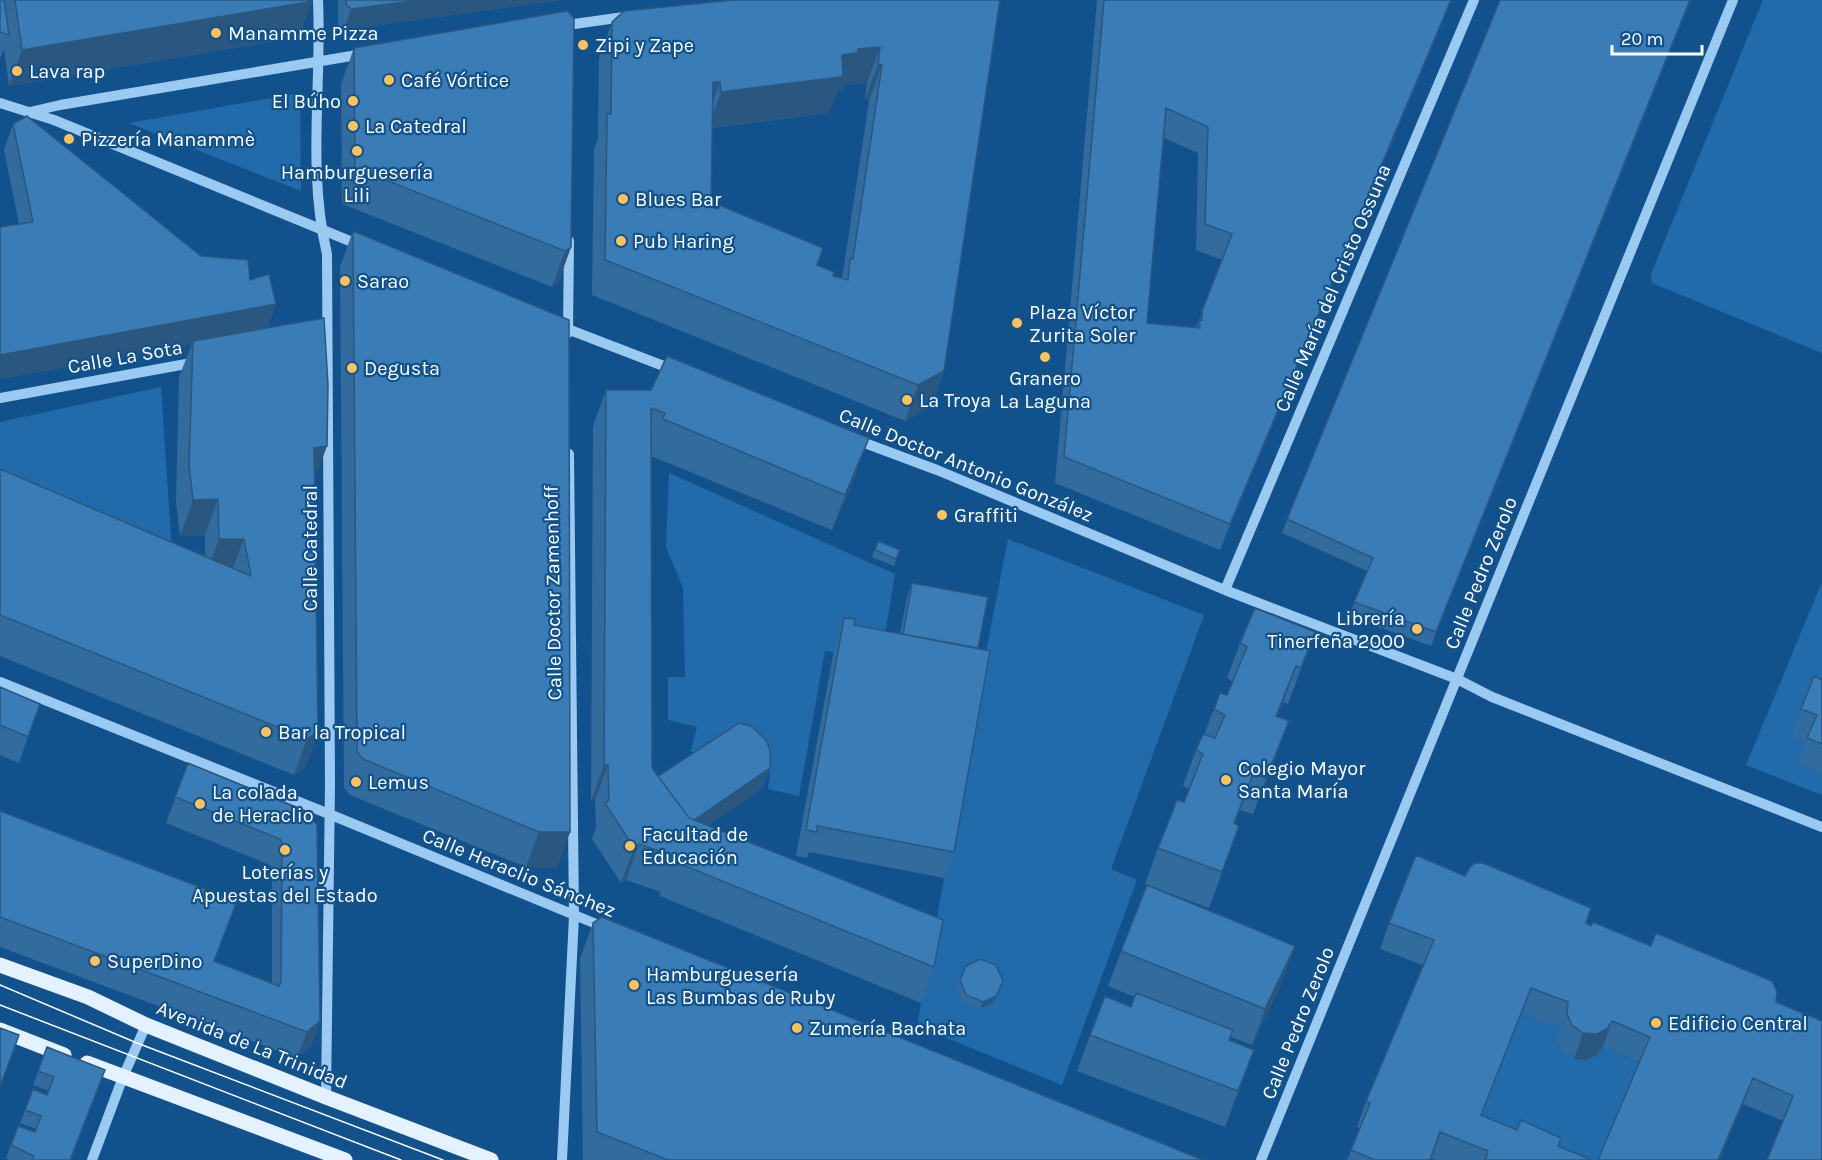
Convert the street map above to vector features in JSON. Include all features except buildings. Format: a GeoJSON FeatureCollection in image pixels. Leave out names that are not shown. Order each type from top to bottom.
{"type":"FeatureCollection","features":[{"type":"Feature","properties":{"kind":"main road","name":"Avenida de La Trinidad"},"geometry":{"type":"LineString","coordinates":[[0,964],[88,997],[146,1026],[491,1160]]}},
{"type":"Feature","properties":{"kind":"main road"},"geometry":{"type":"LineString","coordinates":[[0,1030],[338,1159]]}},
{"type":"Feature","properties":{"kind":"street","name":"Calle Catedral"},"geometry":{"type":"LineString","coordinates":[[318,0],[317,199],[327,254],[329,814],[326,1097]]}},
{"type":"Feature","properties":{"kind":"street","name":"Calle María del Cristo Ossuna"},"geometry":{"type":"LineString","coordinates":[[1225,590],[1474,0]]}},
{"type":"Feature","properties":{"kind":"street","name":"Calle Pedro Zerolo"},"geometry":{"type":"LineString","coordinates":[[1261,1160],[1733,0]]}},
{"type":"Feature","properties":{"kind":"street"},"geometry":{"type":"LineString","coordinates":[[548,28],[639,15]]}},
{"type":"Feature","properties":{"kind":"street"},"geometry":{"type":"LineString","coordinates":[[571,24],[571,36]]}},
{"type":"Feature","properties":{"kind":"street"},"geometry":{"type":"LineString","coordinates":[[27,112],[372,52]]}},
{"type":"Feature","properties":{"kind":"street"},"geometry":{"type":"LineString","coordinates":[[0,103],[54,120],[375,251]]}},
{"type":"Feature","properties":{"kind":"street"},"geometry":{"type":"LineString","coordinates":[[568,342],[569,224]]}},
{"type":"Feature","properties":{"kind":"street"},"geometry":{"type":"LineString","coordinates":[[547,321],[680,372]]}},
{"type":"Feature","properties":{"kind":"street"},"geometry":{"type":"LineString","coordinates":[[316,340],[327,338]]}},
{"type":"Feature","properties":{"kind":"street","name":"Calle La Sota"},"geometry":{"type":"LineString","coordinates":[[0,398],[210,360]]}},
{"type":"Feature","properties":{"kind":"street","name":"Calle Doctor Antonio González"},"geometry":{"type":"LineString","coordinates":[[848,436],[937,470],[1225,590],[1457,679],[1492,697],[1636,755],[1822,827]]}},
{"type":"Feature","properties":{"kind":"street","name":"Calle Doctor Zamenhoff"},"geometry":{"type":"LineString","coordinates":[[562,1160],[574,916],[569,437]]}},
{"type":"Feature","properties":{"kind":"street","name":"Calle Heraclio Sánchez"},"geometry":{"type":"LineString","coordinates":[[0,682],[618,933]]}},
{"type":"Feature","properties":{"kind":"street"},"geometry":{"type":"LineString","coordinates":[[92,1160],[123,1077],[146,1026]]}},
{"type":"Feature","properties":{"kind":"shaded area"},"geometry":{"type":"Polygon","coordinates":[[[1763,0],[1822,0],[1822,353],[1652,283],[1651,274],[1763,0]]]}},
{"type":"Feature","properties":{"kind":"shaded area"},"geometry":{"type":"Polygon","coordinates":[[[300,93],[301,191],[129,123],[300,93]]]}},
{"type":"Feature","properties":{"kind":"shaded area"},"geometry":{"type":"Polygon","coordinates":[[[161,387],[174,582],[0,505],[0,422],[161,387]]]}},
{"type":"Feature","properties":{"kind":"shaded area"},"geometry":{"type":"Polygon","coordinates":[[[669,473],[895,574],[881,659],[825,651],[799,796],[768,789],[770,775],[765,759],[702,758],[691,751],[697,727],[668,720],[668,677],[685,677],[683,588],[666,547],[669,473]]]}},
{"type":"Feature","properties":{"kind":"shaded area"},"geometry":{"type":"Polygon","coordinates":[[[1008,539],[1204,615],[1111,869],[1137,880],[1062,1085],[917,1026],[1008,539]]]}},
{"type":"Feature","properties":{"kind":"shaded area"},"geometry":{"type":"Polygon","coordinates":[[[1822,582],[1822,709],[1798,764],[1822,774],[1822,795],[1746,765],[1822,582]]]}},
{"type":"Feature","properties":{"kind":"shaded area"},"geometry":{"type":"Polygon","coordinates":[[[1521,1014],[1641,1063],[1600,1160],[1542,1160],[1471,1141],[1521,1014]]]}},
{"type":"Feature","properties":{"kind":"tram line"},"geometry":{"type":"LineString","coordinates":[[0,985],[137,1043],[443,1160]]}},
{"type":"Feature","properties":{"kind":"tram line"},"geometry":{"type":"LineString","coordinates":[[0,1005],[401,1160]]}},
{"type":"Feature","properties":{"kind":"place","name":"Manamme Pizza"},"geometry":{"type":"Point","coordinates":[216,33]}},
{"type":"Feature","properties":{"kind":"place","name":"Zipi y Zape"},"geometry":{"type":"Point","coordinates":[583,45]}},
{"type":"Feature","properties":{"kind":"place","name":"Lava rap"},"geometry":{"type":"Point","coordinates":[17,71]}},
{"type":"Feature","properties":{"kind":"place","name":"Café Vórtice"},"geometry":{"type":"Point","coordinates":[389,80]}},
{"type":"Feature","properties":{"kind":"place","name":"El Búho"},"geometry":{"type":"Point","coordinates":[353,101]}},
{"type":"Feature","properties":{"kind":"place","name":"La Catedral"},"geometry":{"type":"Point","coordinates":[353,126]}},
{"type":"Feature","properties":{"kind":"place","name":"Pizzería Manammè"},"geometry":{"type":"Point","coordinates":[69,139]}},
{"type":"Feature","properties":{"kind":"place","name":"Hamburguesería Lili"},"geometry":{"type":"Point","coordinates":[357,151]}},
{"type":"Feature","properties":{"kind":"place","name":"Blues Bar"},"geometry":{"type":"Point","coordinates":[623,199]}},
{"type":"Feature","properties":{"kind":"place","name":"Pub Haring"},"geometry":{"type":"Point","coordinates":[621,241]}},
{"type":"Feature","properties":{"kind":"place","name":"Sarao"},"geometry":{"type":"Point","coordinates":[345,281]}},
{"type":"Feature","properties":{"kind":"place","name":"Plaza Víctor Zurita Soler"},"geometry":{"type":"Point","coordinates":[1017,323]}},
{"type":"Feature","properties":{"kind":"place","name":"Granero La Laguna"},"geometry":{"type":"Point","coordinates":[1045,357]}},
{"type":"Feature","properties":{"kind":"place","name":"Degusta"},"geometry":{"type":"Point","coordinates":[352,368]}},
{"type":"Feature","properties":{"kind":"place","name":"La Troya"},"geometry":{"type":"Point","coordinates":[907,400]}},
{"type":"Feature","properties":{"kind":"place","name":"Graffiti"},"geometry":{"type":"Point","coordinates":[942,515]}},
{"type":"Feature","properties":{"kind":"place","name":"Librería Tinerfeña 2000"},"geometry":{"type":"Point","coordinates":[1417,629]}},
{"type":"Feature","properties":{"kind":"place","name":"Bar la Tropical"},"geometry":{"type":"Point","coordinates":[266,732]}},
{"type":"Feature","properties":{"kind":"place","name":"Colegio Mayor Santa María"},"geometry":{"type":"Point","coordinates":[1226,780]}},
{"type":"Feature","properties":{"kind":"place","name":"Lemus"},"geometry":{"type":"Point","coordinates":[356,782]}},
{"type":"Feature","properties":{"kind":"place","name":"La colada de Heraclio"},"geometry":{"type":"Point","coordinates":[200,804]}},
{"type":"Feature","properties":{"kind":"place","name":"Facultad de Educación"},"geometry":{"type":"Point","coordinates":[630,846]}},
{"type":"Feature","properties":{"kind":"place","name":"Loterías y Apuestas del Estado"},"geometry":{"type":"Point","coordinates":[285,850]}},
{"type":"Feature","properties":{"kind":"place","name":"SuperDino"},"geometry":{"type":"Point","coordinates":[95,961]}},
{"type":"Feature","properties":{"kind":"place","name":"Hamburguesería Las Bumbas de Ruby"},"geometry":{"type":"Point","coordinates":[634,985]}},
{"type":"Feature","properties":{"kind":"place","name":"Edificio Central"},"geometry":{"type":"Point","coordinates":[1656,1023]}},
{"type":"Feature","properties":{"kind":"place","name":"Zumería Bachata"},"geometry":{"type":"Point","coordinates":[797,1028]}}]}
